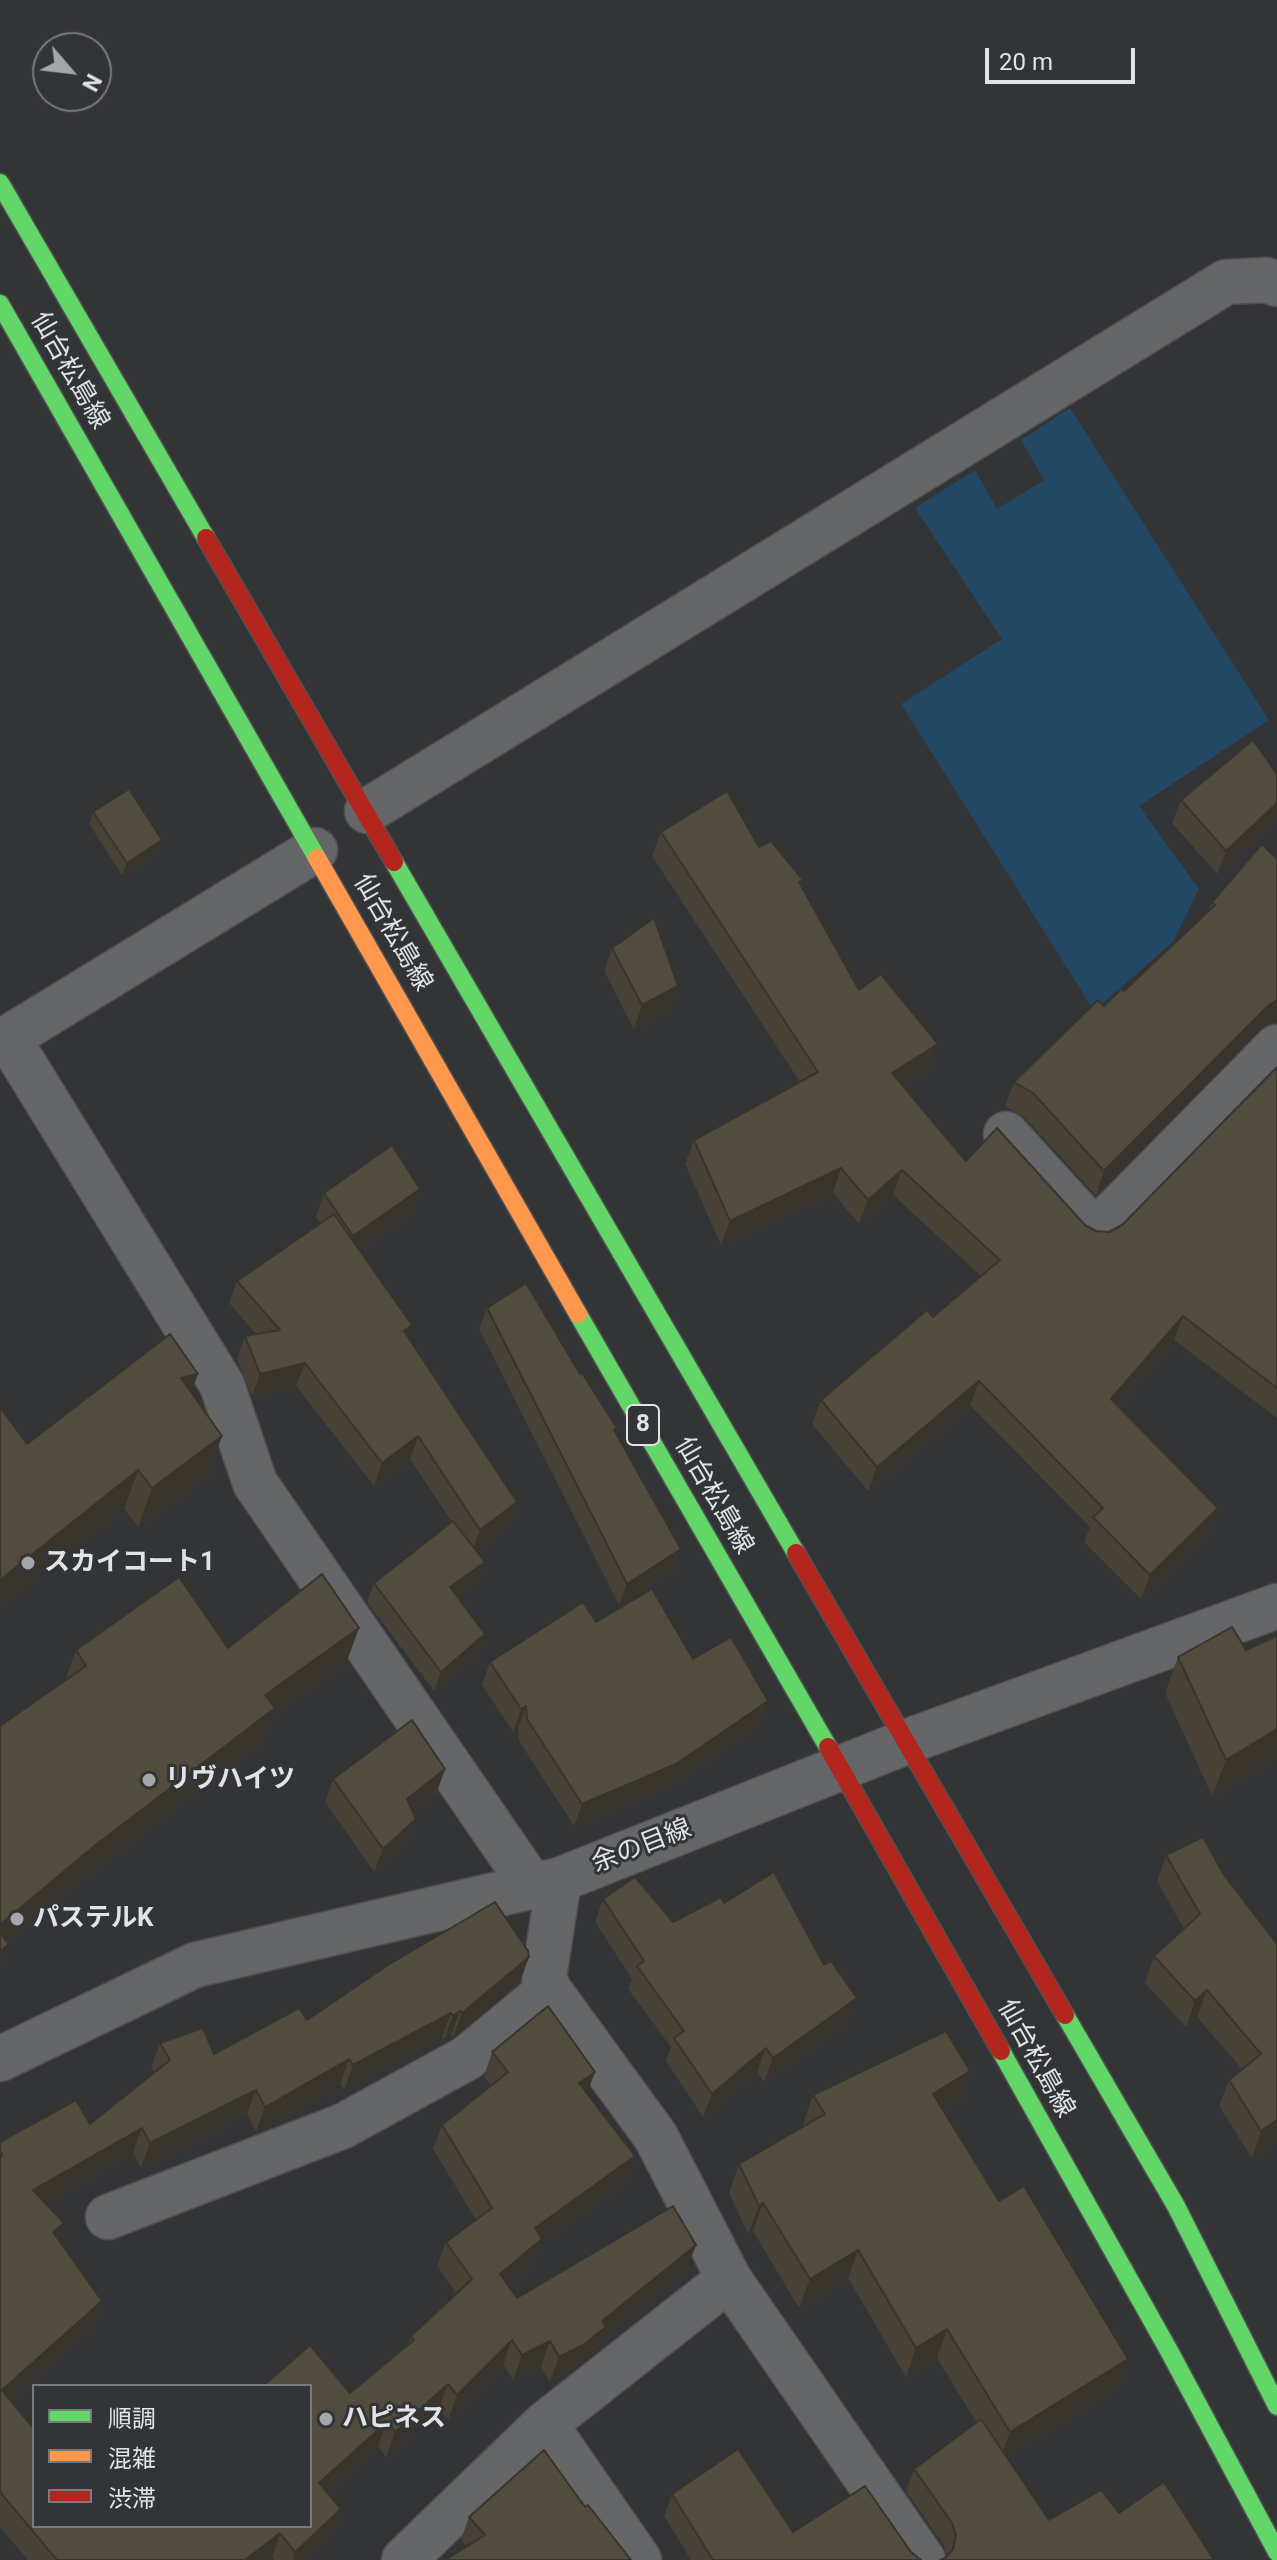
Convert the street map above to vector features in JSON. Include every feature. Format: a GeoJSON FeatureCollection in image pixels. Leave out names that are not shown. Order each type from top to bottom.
{"type":"FeatureCollection","features":[{"type":"Feature","properties":{"kind":"main road","name":"仙台松島線"},"geometry":{"type":"LineString","coordinates":[[0,183],[1176,2206],[1277,2406]]}},
{"type":"Feature","properties":{"kind":"main road","name":"仙台松島線"},"geometry":{"type":"LineString","coordinates":[[0,304],[797,1696],[842,1768],[1168,2349],[1277,2552]]}},
{"type":"Feature","properties":{"kind":"street"},"geometry":{"type":"LineString","coordinates":[[367,811],[1226,282],[1266,280],[1277,284]]}},
{"type":"Feature","properties":{"kind":"street"},"geometry":{"type":"LineString","coordinates":[[315,850],[8,1038],[222,1385],[255,1483],[545,1883],[544,1977],[549,1990],[656,2137],[729,2279],[923,2560]]}},
{"type":"Feature","properties":{"kind":"street"},"geometry":{"type":"LineString","coordinates":[[1006,1134],[1095,1232],[1277,1047]]}},
{"type":"Feature","properties":{"kind":"street","name":"余の目線"},"geometry":{"type":"LineString","coordinates":[[0,2059],[195,1965],[545,1883],[906,1742],[1277,1606]]}},
{"type":"Feature","properties":{"kind":"street"},"geometry":{"type":"LineString","coordinates":[[108,2217],[343,2126],[467,2058],[549,1990]]}},
{"type":"Feature","properties":{"kind":"street"},"geometry":{"type":"LineString","coordinates":[[404,2560],[545,2424],[729,2279]]}},
{"type":"Feature","properties":{"kind":"street"},"geometry":{"type":"LineString","coordinates":[[545,2424],[639,2560]]}},
{"type":"Feature","properties":{"kind":"shaded area"},"geometry":{"type":"Polygon","coordinates":[[[1070,408],[1269,720],[1139,806],[1199,889],[1173,942],[1094,1011],[901,704],[1002,639],[915,508],[975,470],[997,509],[1044,480],[1021,440],[1070,408]]]}},
{"type":"Feature","properties":{"kind":"building"},"geometry":{"type":"Polygon","coordinates":[[[1253,740],[1277,774],[1277,803],[1226,851],[1181,800],[1253,740]]]}},
{"type":"Feature","properties":{"kind":"building"},"geometry":{"type":"Polygon","coordinates":[[[129,789],[162,840],[127,863],[93,812],[129,789]]]}},
{"type":"Feature","properties":{"kind":"building"},"geometry":{"type":"Polygon","coordinates":[[[727,791],[759,847],[771,841],[803,880],[799,882],[859,990],[881,974],[938,1044],[892,1073],[966,1161],[997,1128],[1085,1225],[1096,1231],[1109,1232],[1122,1225],[1277,1067],[1277,1388],[1183,1316],[1111,1399],[1218,1508],[1150,1575],[1093,1517],[1103,1508],[979,1381],[877,1467],[821,1400],[927,1310],[933,1317],[1000,1260],[902,1170],[868,1200],[841,1168],[730,1221],[694,1140],[818,1072],[661,832],[727,791]]]}},
{"type":"Feature","properties":{"kind":"building"},"geometry":{"type":"Polygon","coordinates":[[[1262,844],[1277,859],[1277,1000],[1104,1171],[1033,1093],[1014,1082],[1098,1000],[1104,1006],[1121,989],[1124,991],[1215,905],[1212,902],[1262,844]]]}},
{"type":"Feature","properties":{"kind":"building"},"geometry":{"type":"Polygon","coordinates":[[[654,918],[678,986],[642,1005],[612,948],[654,918]]]}},
{"type":"Feature","properties":{"kind":"building"},"geometry":{"type":"Polygon","coordinates":[[[392,1145],[420,1189],[353,1236],[324,1193],[392,1145]]]}},
{"type":"Feature","properties":{"kind":"building"},"geometry":{"type":"Polygon","coordinates":[[[334,1214],[412,1325],[404,1331],[517,1502],[480,1530],[418,1436],[382,1463],[305,1363],[260,1374],[245,1336],[280,1330],[237,1281],[334,1214]]]}},
{"type":"Feature","properties":{"kind":"building"},"geometry":{"type":"Polygon","coordinates":[[[526,1283],[580,1374],[617,1428],[614,1430],[681,1549],[627,1584],[487,1308],[526,1283]]]}},
{"type":"Feature","properties":{"kind":"building"},"geometry":{"type":"Polygon","coordinates":[[[170,1334],[198,1374],[181,1378],[222,1436],[152,1488],[138,1470],[0,1580],[0,1407],[27,1444],[170,1334]]]}},
{"type":"Feature","properties":{"kind":"building"},"geometry":{"type":"Polygon","coordinates":[[[453,1521],[485,1562],[450,1587],[485,1634],[441,1672],[374,1583],[453,1521]]]}},
{"type":"Feature","properties":{"kind":"building"},"geometry":{"type":"Polygon","coordinates":[[[322,1574],[359,1628],[265,1695],[275,1708],[93,1847],[0,1925],[0,1726],[86,1666],[76,1650],[179,1577],[228,1648],[322,1574]]]}},
{"type":"Feature","properties":{"kind":"building"},"geometry":{"type":"Polygon","coordinates":[[[652,1589],[693,1659],[731,1637],[768,1701],[676,1764],[582,1804],[527,1719],[526,1706],[521,1709],[490,1662],[583,1602],[596,1622],[652,1589]]]}},
{"type":"Feature","properties":{"kind":"building"},"geometry":{"type":"Polygon","coordinates":[[[1232,1627],[1246,1650],[1277,1636],[1277,1729],[1226,1760],[1178,1657],[1232,1627]]]}},
{"type":"Feature","properties":{"kind":"building"},"geometry":{"type":"Polygon","coordinates":[[[412,1720],[445,1769],[407,1799],[416,1819],[383,1849],[333,1779],[412,1720]]]}},
{"type":"Feature","properties":{"kind":"building"},"geometry":{"type":"Polygon","coordinates":[[[1203,1837],[1224,1875],[1277,1944],[1277,2120],[1261,2131],[1229,2080],[1261,2054],[1207,1990],[1195,2001],[1154,1956],[1200,1914],[1166,1855],[1203,1837]]]}},
{"type":"Feature","properties":{"kind":"building"},"geometry":{"type":"Polygon","coordinates":[[[774,1872],[824,1965],[831,1961],[857,1998],[773,2058],[766,2048],[712,2094],[674,2038],[684,2031],[637,1966],[644,1961],[603,1899],[635,1877],[673,1922],[721,1897],[724,1903],[774,1872]]]}},
{"type":"Feature","properties":{"kind":"building"},"geometry":{"type":"Polygon","coordinates":[[[495,1902],[529,1957],[462,2013],[460,2011],[453,2016],[451,2013],[353,2065],[349,2059],[265,2107],[256,2090],[150,2143],[142,2128],[33,2190],[64,2223],[53,2232],[102,2301],[2,2390],[32,2427],[32,2528],[312,2528],[312,2384],[265,2384],[310,2345],[350,2393],[414,2340],[411,2336],[472,2279],[446,2242],[492,2208],[442,2125],[508,2072],[492,2052],[548,2006],[595,2072],[579,2083],[635,2156],[535,2228],[542,2239],[500,2274],[517,2298],[673,2206],[696,2245],[602,2321],[606,2327],[583,2345],[559,2357],[550,2341],[522,2355],[512,2340],[457,2395],[448,2384],[395,2432],[387,2422],[319,2483],[341,2509],[295,2552],[280,2533],[245,2560],[57,2560],[0,2492],[0,2142],[76,2100],[90,2124],[170,2060],[160,2043],[203,2028],[214,2054],[299,2008],[307,2020],[388,1965],[495,1902]]]}},
{"type":"Feature","properties":{"kind":"building"},"geometry":{"type":"Polygon","coordinates":[[[0,1933],[9,1944],[0,1952],[0,1933]]]}},
{"type":"Feature","properties":{"kind":"building"},"geometry":{"type":"Polygon","coordinates":[[[946,2031],[970,2071],[933,2094],[999,2201],[1024,2186],[1128,2359],[1010,2432],[947,2329],[916,2348],[858,2250],[810,2279],[763,2203],[759,2206],[739,2164],[825,2114],[813,2095],[946,2031]]]}},
{"type":"Feature","properties":{"kind":"building"},"geometry":{"type":"Polygon","coordinates":[[[981,2419],[1049,2520],[1101,2490],[1119,2513],[1164,2482],[1214,2560],[940,2560],[953,2549],[956,2535],[952,2523],[914,2469],[981,2419]]]}},
{"type":"Feature","properties":{"kind":"building"},"geometry":{"type":"Polygon","coordinates":[[[738,2449],[793,2532],[865,2486],[911,2552],[921,2560],[713,2560],[672,2494],[738,2449]]]}},
{"type":"Feature","properties":{"kind":"building"},"geometry":{"type":"Polygon","coordinates":[[[544,2450],[585,2507],[588,2505],[631,2560],[445,2560],[485,2535],[469,2517],[544,2450]]]}},
{"type":"Feature","properties":{"kind":"traffic: fast"},"geometry":{"type":"LineString","coordinates":[[0,183],[206,538]]}},
{"type":"Feature","properties":{"kind":"traffic: fast"},"geometry":{"type":"LineString","coordinates":[[0,304],[317,858]]}},
{"type":"Feature","properties":{"kind":"traffic: fast"},"geometry":{"type":"LineString","coordinates":[[394,862],[796,1553]]}},
{"type":"Feature","properties":{"kind":"traffic: fast"},"geometry":{"type":"LineString","coordinates":[[578,1314],[828,1747]]}},
{"type":"Feature","properties":{"kind":"traffic: fast"},"geometry":{"type":"LineString","coordinates":[[1065,2015],[1176,2206],[1277,2406]]}},
{"type":"Feature","properties":{"kind":"traffic: fast"},"geometry":{"type":"LineString","coordinates":[[1001,2051],[1168,2349],[1277,2552]]}},
{"type":"Feature","properties":{"kind":"traffic: slow"},"geometry":{"type":"LineString","coordinates":[[317,858],[578,1314]]}},
{"type":"Feature","properties":{"kind":"traffic: jam"},"geometry":{"type":"LineString","coordinates":[[206,538],[394,862]]}},
{"type":"Feature","properties":{"kind":"traffic: jam"},"geometry":{"type":"LineString","coordinates":[[796,1553],[1065,2015]]}},
{"type":"Feature","properties":{"kind":"traffic: jam"},"geometry":{"type":"LineString","coordinates":[[828,1747],[1001,2051]]}},
{"type":"Feature","properties":{"kind":"place","name":"スカイコート1"},"geometry":{"type":"Point","coordinates":[28,1563]}},
{"type":"Feature","properties":{"kind":"place","name":"リヴハイツ"},"geometry":{"type":"Point","coordinates":[149,1780]}},
{"type":"Feature","properties":{"kind":"place","name":"パステルK"},"geometry":{"type":"Point","coordinates":[17,1919]}},
{"type":"Feature","properties":{"kind":"place","name":"ハピネス"},"geometry":{"type":"Point","coordinates":[326,2419]}}]}
